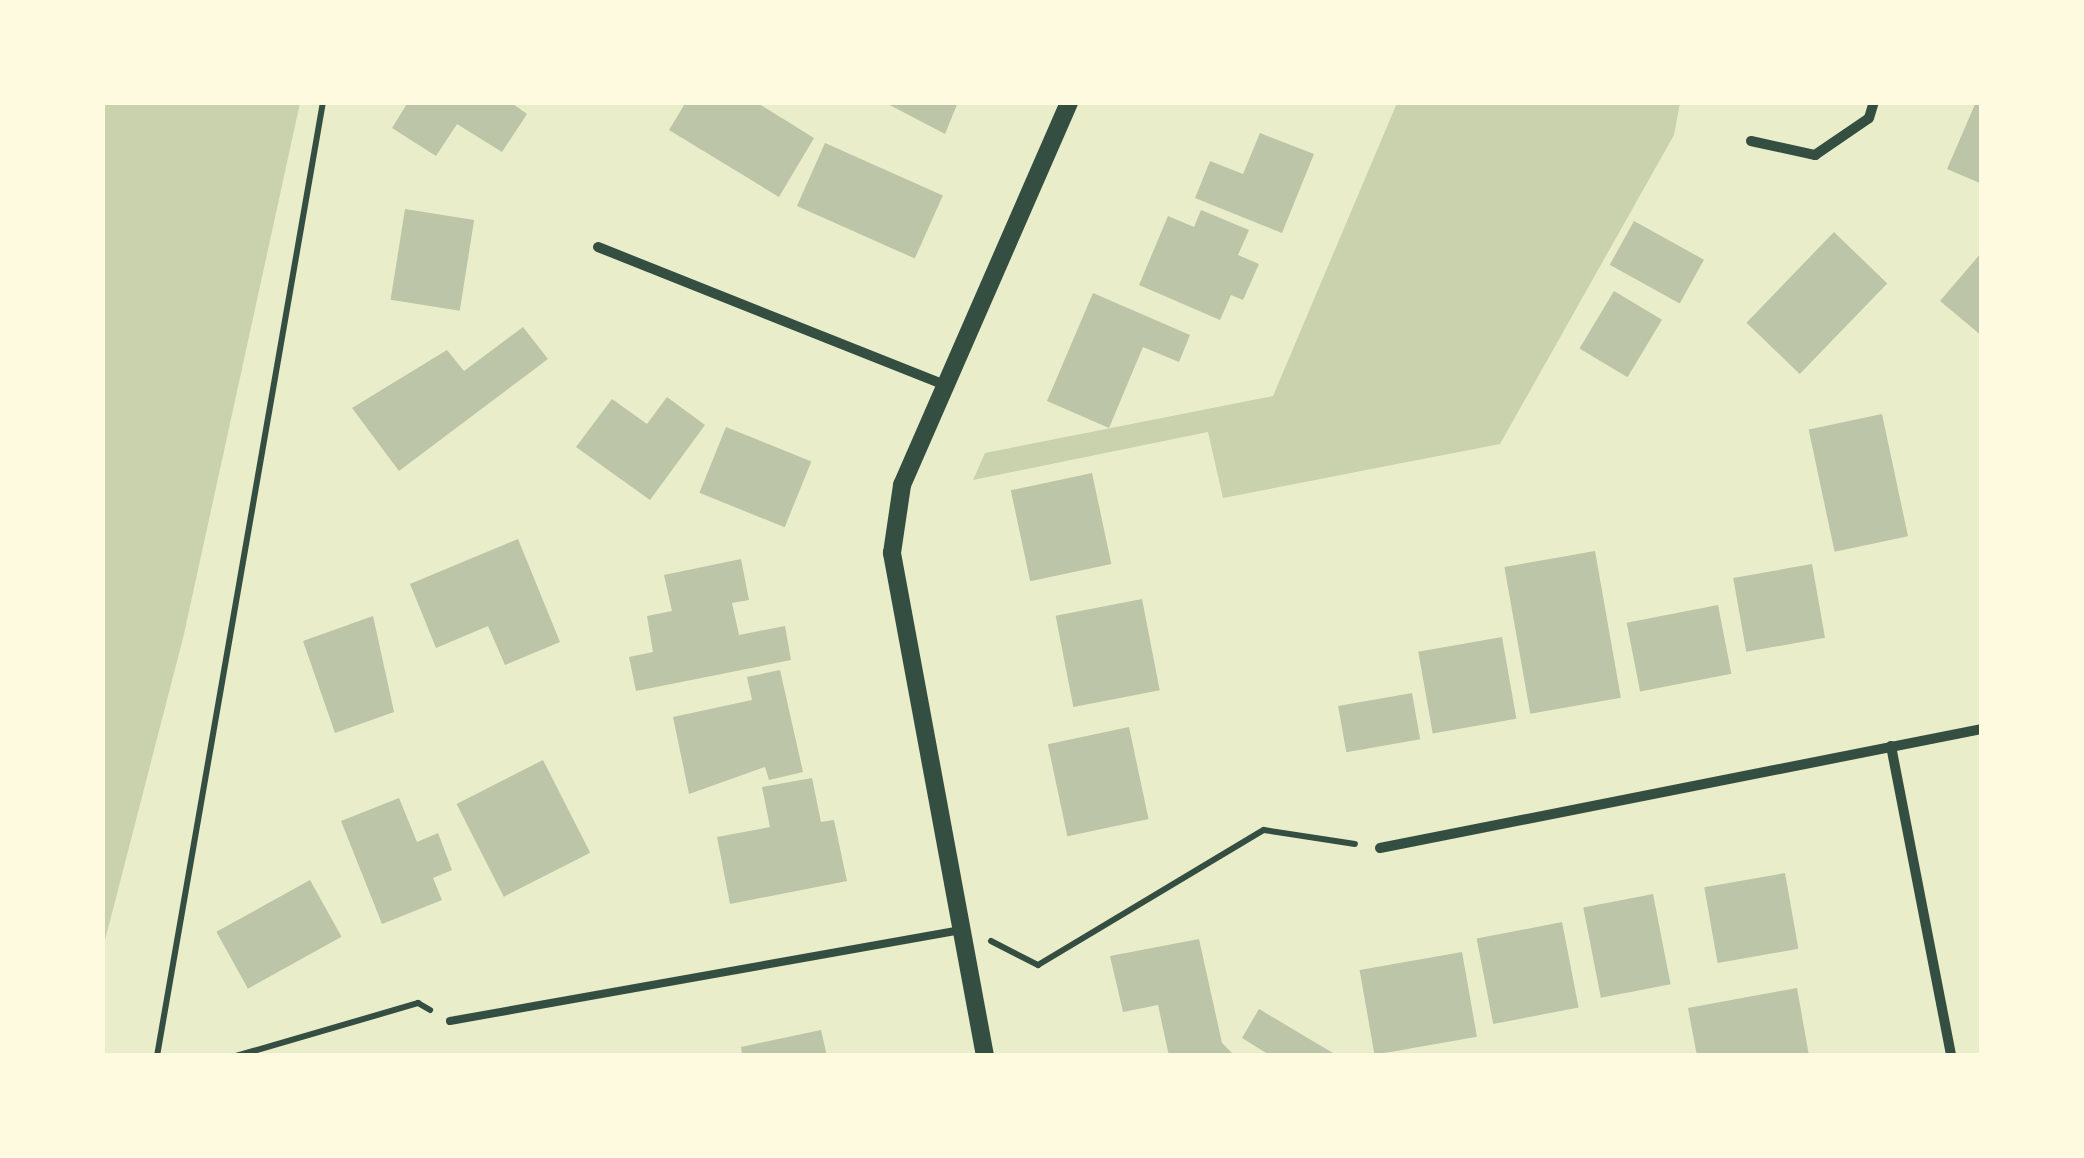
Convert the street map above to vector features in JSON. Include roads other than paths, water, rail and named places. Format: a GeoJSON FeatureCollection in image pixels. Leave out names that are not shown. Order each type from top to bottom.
{"type":"FeatureCollection","features":[{"type":"Feature","properties":{"kind":"street"},"geometry":{"type":"LineString","coordinates":[[985,1056],[892,553],[902,485],[1069,102]]}},
{"type":"Feature","properties":{"kind":"street"},"geometry":{"type":"LineString","coordinates":[[1750,141],[1814,155],[1869,118],[1874,102]]}},
{"type":"Feature","properties":{"kind":"street"},"geometry":{"type":"LineString","coordinates":[[598,247],[944,384]]}},
{"type":"Feature","properties":{"kind":"street"},"geometry":{"type":"LineString","coordinates":[[1380,848],[1982,730]]}},
{"type":"Feature","properties":{"kind":"street"},"geometry":{"type":"LineString","coordinates":[[1890,746],[1951,1056]]}},
{"type":"Feature","properties":{"kind":"lane"},"geometry":{"type":"LineString","coordinates":[[450,1021],[961,930]]}}]}
